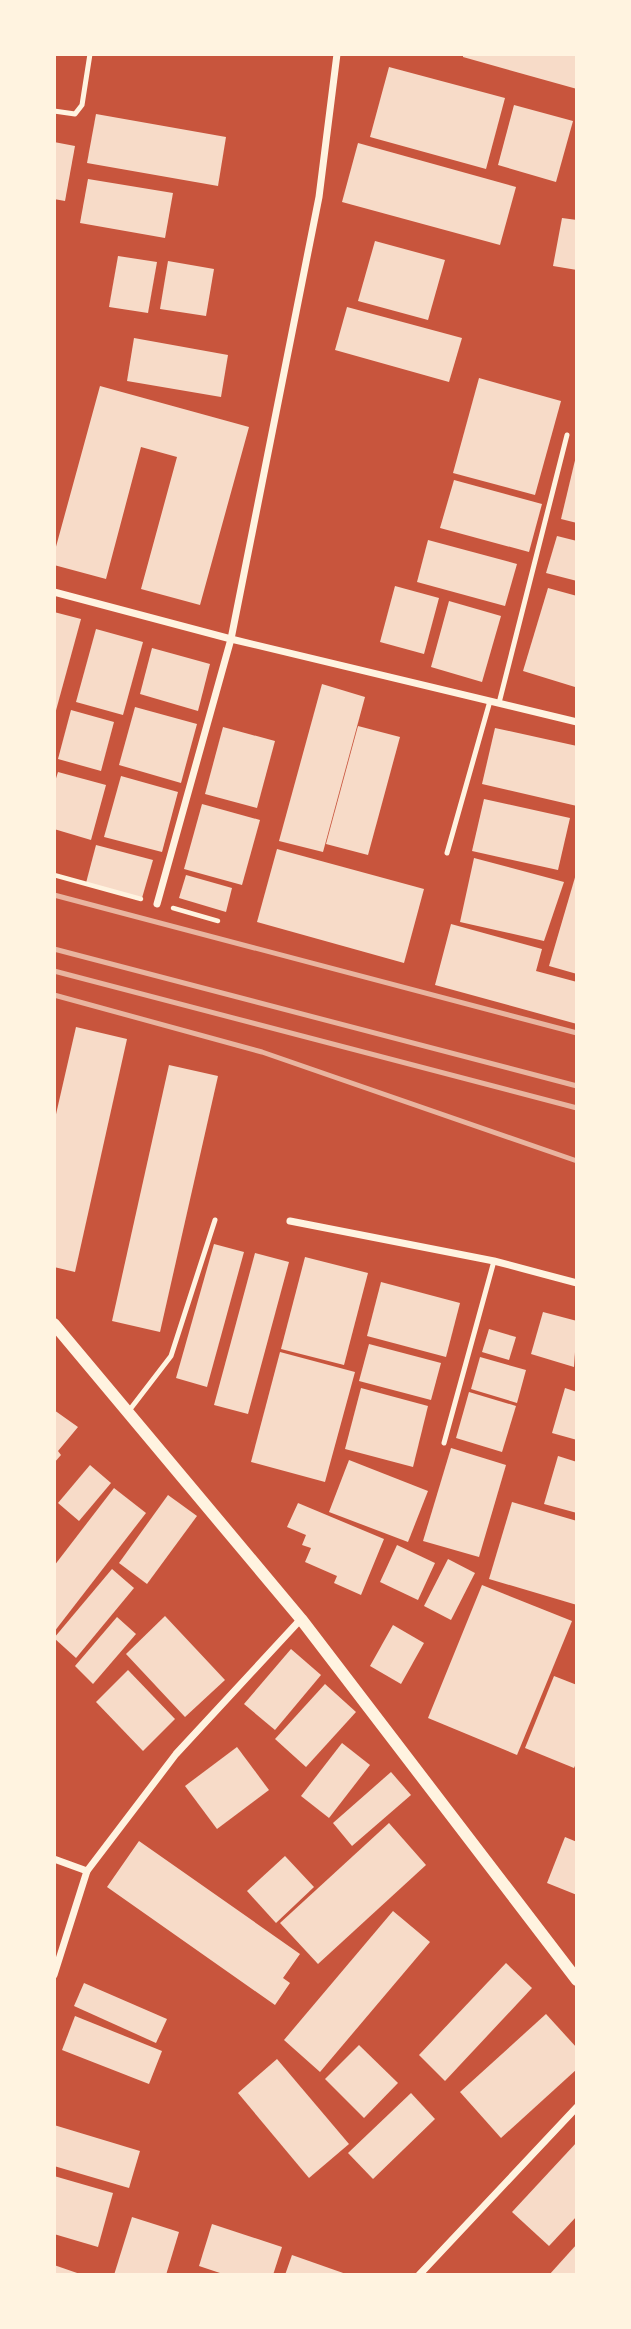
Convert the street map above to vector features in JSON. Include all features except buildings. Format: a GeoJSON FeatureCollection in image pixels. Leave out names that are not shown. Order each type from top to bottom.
{"type":"FeatureCollection","features":[{"type":"Feature","properties":{"kind":"street"},"geometry":{"type":"LineString","coordinates":[[157,904],[231,639],[319,197],[337,54]]}},
{"type":"Feature","properties":{"kind":"street"},"geometry":{"type":"LineString","coordinates":[[54,592],[231,639],[577,722]]}},
{"type":"Feature","properties":{"kind":"street"},"geometry":{"type":"LineString","coordinates":[[290,1220],[494,1261],[577,1283]]}},
{"type":"Feature","properties":{"kind":"street"},"geometry":{"type":"LineString","coordinates":[[54,1324],[301,1619],[577,1980]]}},
{"type":"Feature","properties":{"kind":"street"},"geometry":{"type":"LineString","coordinates":[[54,1975],[87,1871],[176,1754],[301,1619]]}},
{"type":"Feature","properties":{"kind":"street"},"geometry":{"type":"LineString","coordinates":[[54,1859],[87,1871]]}},
{"type":"Feature","properties":{"kind":"street"},"geometry":{"type":"LineString","coordinates":[[419,2275],[577,2107]]}},
{"type":"Feature","properties":{"kind":"lane"},"geometry":{"type":"LineString","coordinates":[[54,111],[75,114],[82,105],[90,54]]}},
{"type":"Feature","properties":{"kind":"lane"},"geometry":{"type":"LineString","coordinates":[[447,853],[495,702],[567,435]]}},
{"type":"Feature","properties":{"kind":"lane"},"geometry":{"type":"LineString","coordinates":[[127,1413],[171,1356],[215,1220]]}},
{"type":"Feature","properties":{"kind":"lane"},"geometry":{"type":"LineString","coordinates":[[444,1443],[494,1261]]}},
{"type":"Feature","properties":{"kind":"railway"},"geometry":{"type":"LineString","coordinates":[[54,895],[577,1033]]}},
{"type":"Feature","properties":{"kind":"railway"},"geometry":{"type":"LineString","coordinates":[[54,949],[577,1086]]}},
{"type":"Feature","properties":{"kind":"railway"},"geometry":{"type":"LineString","coordinates":[[54,971],[577,1108]]}},
{"type":"Feature","properties":{"kind":"railway"},"geometry":{"type":"LineString","coordinates":[[54,995],[262,1052],[577,1161]]}}]}
